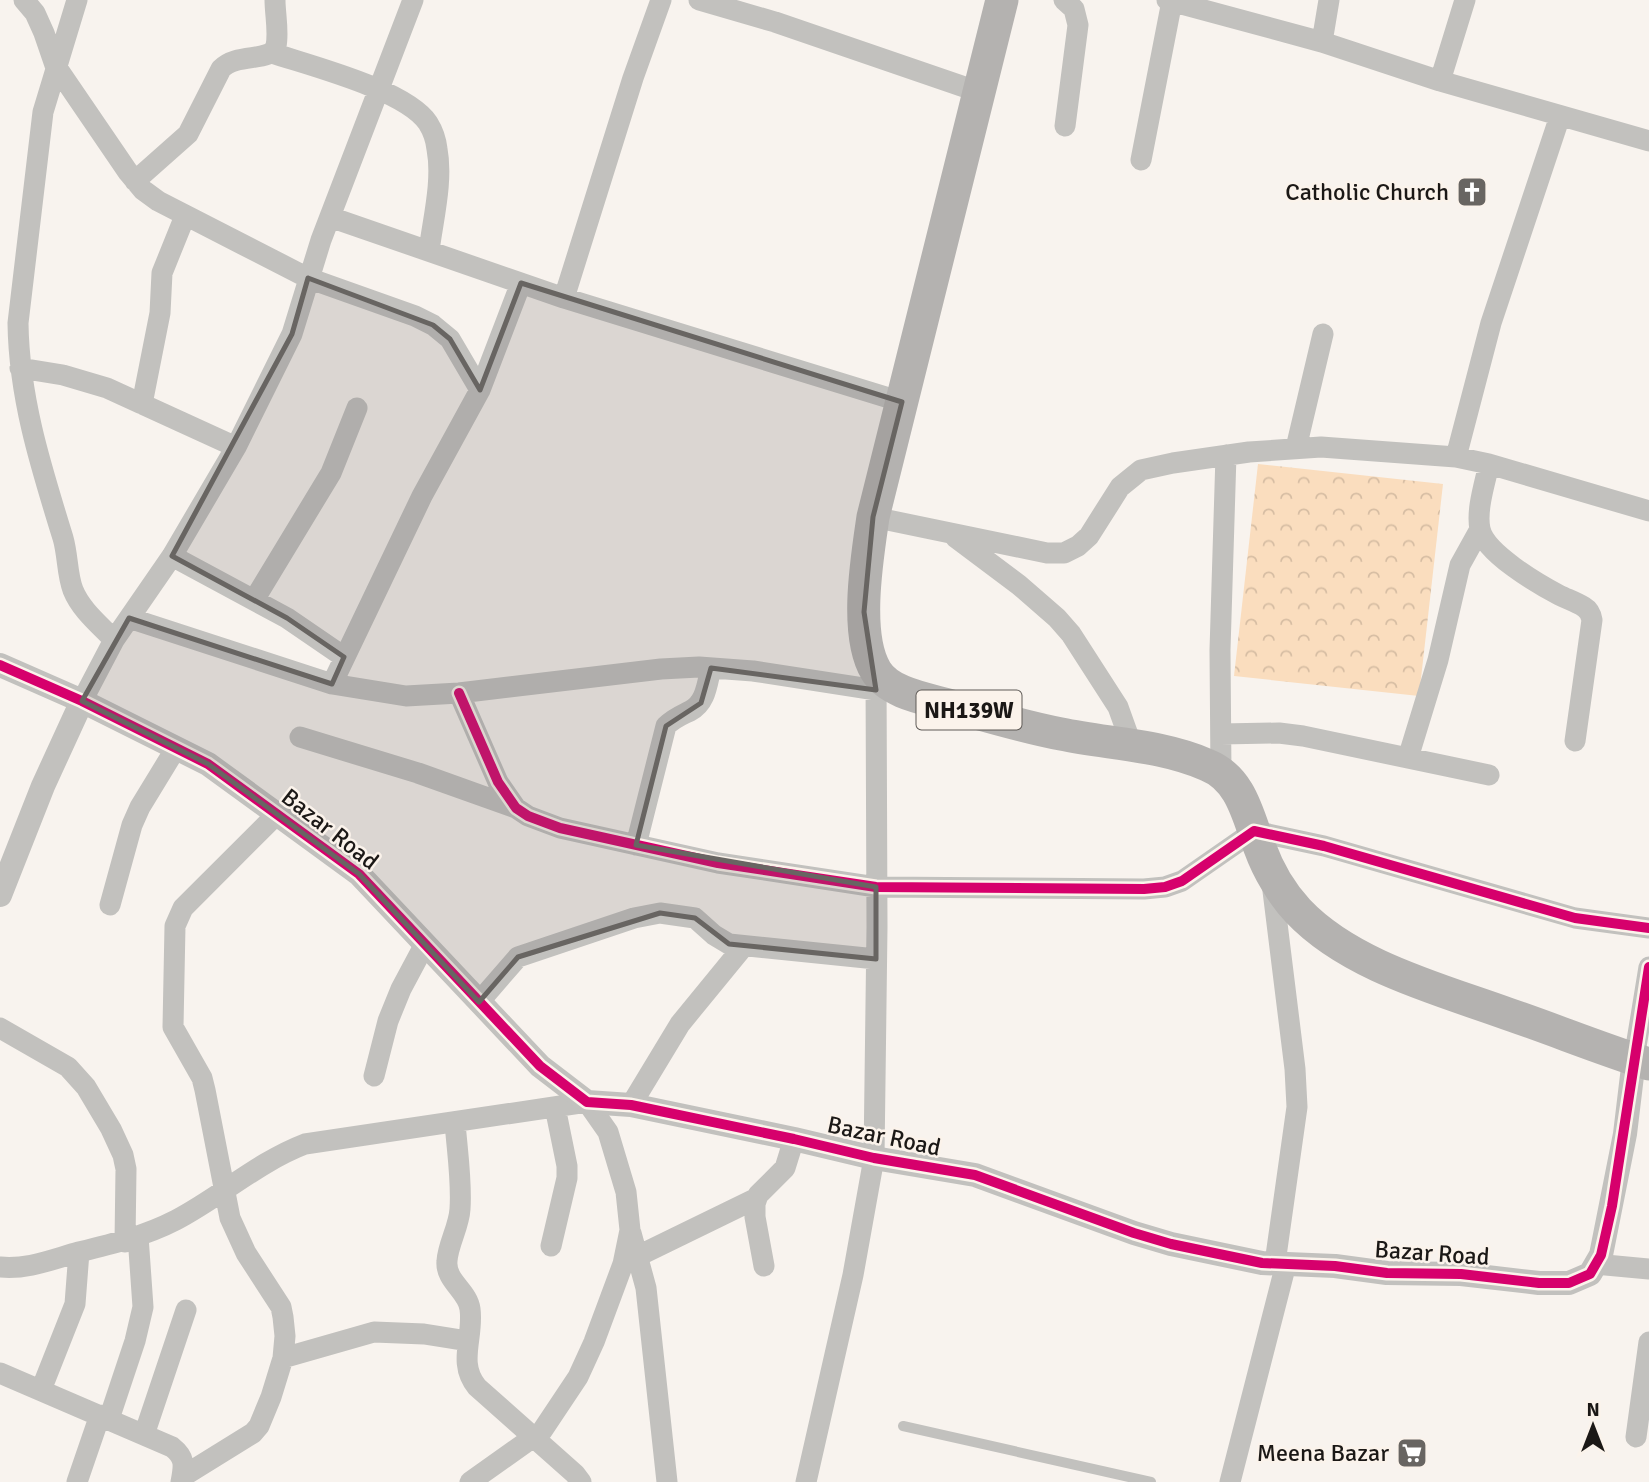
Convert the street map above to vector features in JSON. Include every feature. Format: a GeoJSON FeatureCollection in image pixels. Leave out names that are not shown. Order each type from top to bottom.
{"type":"FeatureCollection","features":[{"type":"Feature","properties":{"kind":"highway"},"geometry":{"type":"LineString","coordinates":[[876,681],[864,612],[865,570],[873,517],[1002,0]]}},
{"type":"Feature","properties":{"kind":"highway","name":"NH139W"},"geometry":{"type":"LineString","coordinates":[[876,681],[918,696],[1059,734],[1132,746],[1209,765],[1233,784],[1247,809],[1260,849],[1280,888],[1299,912],[1337,943],[1388,970],[1642,1061]]}},
{"type":"Feature","properties":{"kind":"street"},"geometry":{"type":"LineString","coordinates":[[24,0],[35,13],[55,65],[135,181],[158,201],[308,278],[433,325],[450,339],[480,390]]}},
{"type":"Feature","properties":{"kind":"street"},"geometry":{"type":"LineString","coordinates":[[77,0],[55,65],[43,112],[9,321],[41,468],[64,541],[73,590],[83,607],[114,640]]}},
{"type":"Feature","properties":{"kind":"street"},"geometry":{"type":"LineString","coordinates":[[135,181],[188,134],[221,69],[228,62],[238,58],[264,57],[276,48],[275,0]]}},
{"type":"Feature","properties":{"kind":"street"},"geometry":{"type":"LineString","coordinates":[[0,895],[43,786],[82,701],[114,640],[172,556],[236,447],[292,334],[330,217],[414,0]]}},
{"type":"Feature","properties":{"kind":"street"},"geometry":{"type":"LineString","coordinates":[[564,298],[660,0]]}},
{"type":"Feature","properties":{"kind":"street"},"geometry":{"type":"LineString","coordinates":[[1064,0],[1074,9],[1078,25],[1065,125]]}},
{"type":"Feature","properties":{"kind":"street"},"geometry":{"type":"LineString","coordinates":[[1322,42],[1329,0]]}},
{"type":"Feature","properties":{"kind":"street"},"geometry":{"type":"LineString","coordinates":[[1440,81],[1465,0]]}},
{"type":"Feature","properties":{"kind":"street"},"geometry":{"type":"LineString","coordinates":[[1141,160],[1170,1],[1322,42],[1440,81],[1649,141]]}},
{"type":"Feature","properties":{"kind":"street"},"geometry":{"type":"LineString","coordinates":[[712,2],[979,92]]}},
{"type":"Feature","properties":{"kind":"street"},"geometry":{"type":"LineString","coordinates":[[272,53],[379,88],[422,116],[434,135],[438,152],[439,175],[429,251]]}},
{"type":"Feature","properties":{"kind":"street"},"geometry":{"type":"LineString","coordinates":[[1456,457],[1491,323],[1560,116]]}},
{"type":"Feature","properties":{"kind":"street"},"geometry":{"type":"LineString","coordinates":[[142,404],[160,313],[162,272],[185,216]]}},
{"type":"Feature","properties":{"kind":"street"},"geometry":{"type":"LineString","coordinates":[[330,217],[564,298],[902,402]]}},
{"type":"Feature","properties":{"kind":"street"},"geometry":{"type":"LineString","coordinates":[[331,684],[422,496],[480,390],[521,283]]}},
{"type":"Feature","properties":{"kind":"street"},"geometry":{"type":"LineString","coordinates":[[1296,448],[1323,334]]}},
{"type":"Feature","properties":{"kind":"street"},"geometry":{"type":"LineString","coordinates":[[20,368],[89,381],[236,447]]}},
{"type":"Feature","properties":{"kind":"street"},"geometry":{"type":"LineString","coordinates":[[254,600],[331,473],[357,408]]}},
{"type":"Feature","properties":{"kind":"street"},"geometry":{"type":"LineString","coordinates":[[873,517],[1047,553],[1064,553],[1089,536],[1120,487],[1141,470],[1226,455],[1321,447],[1456,457],[1489,464],[1649,511]]}},
{"type":"Feature","properties":{"kind":"street"},"geometry":{"type":"LineString","coordinates":[[1221,774],[1220,650],[1226,455]]}},
{"type":"Feature","properties":{"kind":"street"},"geometry":{"type":"LineString","coordinates":[[1408,758],[1438,660],[1460,565],[1480,530],[1481,505],[1489,464]]}},
{"type":"Feature","properties":{"kind":"street"},"geometry":{"type":"LineString","coordinates":[[1480,530],[1492,547],[1514,568],[1591,613],[1575,741]]}},
{"type":"Feature","properties":{"kind":"street"},"geometry":{"type":"LineString","coordinates":[[950,533],[1019,585],[1071,634],[1110,692],[1132,746]]}},
{"type":"Feature","properties":{"kind":"street"},"geometry":{"type":"LineString","coordinates":[[172,556],[287,618],[344,657]]}},
{"type":"Feature","properties":{"kind":"street"},"geometry":{"type":"LineString","coordinates":[[129,618],[331,684],[406,696],[459,693],[661,669],[711,668],[876,681],[874,1158],[853,1275],[806,1482]]}},
{"type":"Feature","properties":{"kind":"street","name":"Bazar Road"},"geometry":{"type":"LineString","coordinates":[[0,665],[82,701],[208,764],[359,874],[540,1066],[586,1102]]}},
{"type":"Feature","properties":{"kind":"street"},"geometry":{"type":"LineString","coordinates":[[636,845],[666,726],[676,716],[691,711],[701,703],[711,668]]}},
{"type":"Feature","properties":{"kind":"street"},"geometry":{"type":"LineString","coordinates":[[459,693],[498,782],[516,808]]}},
{"type":"Feature","properties":{"kind":"street"},"geometry":{"type":"LineString","coordinates":[[1221,734],[1279,733],[1303,736],[1489,775]]}},
{"type":"Feature","properties":{"kind":"street"},"geometry":{"type":"LineString","coordinates":[[300,737],[418,773],[516,808],[528,816],[560,828],[719,863],[876,887],[1063,890],[1165,887],[1182,881],[1254,831],[1324,846],[1575,918],[1649,928]]}},
{"type":"Feature","properties":{"kind":"street"},"geometry":{"type":"LineString","coordinates":[[110,905],[132,825],[176,748]]}},
{"type":"Feature","properties":{"kind":"street"},"geometry":{"type":"LineString","coordinates":[[181,1479],[253,1433],[271,1397],[283,1358],[285,1336],[281,1307],[234,1230],[202,1079],[173,1027],[175,926],[177,916],[183,908],[276,814]]}},
{"type":"Feature","properties":{"kind":"street"},"geometry":{"type":"LineString","coordinates":[[1230,1482],[1280,1264],[1297,1107],[1295,1069],[1270,868]]}},
{"type":"Feature","properties":{"kind":"street"},"geometry":{"type":"LineString","coordinates":[[479,1002],[518,957],[634,918],[660,913],[695,918],[714,936],[729,944],[743,947],[876,959]]}},
{"type":"Feature","properties":{"kind":"street"},"geometry":{"type":"LineString","coordinates":[[374,1076],[388,1021],[401,989],[425,944]]}},
{"type":"Feature","properties":{"kind":"street"},"geometry":{"type":"LineString","coordinates":[[631,1105],[680,1024],[743,947]]}},
{"type":"Feature","properties":{"kind":"street"},"geometry":{"type":"LineString","coordinates":[[1649,967],[1642,1061],[1601,1255],[1595,1265],[1649,1269]]}},
{"type":"Feature","properties":{"kind":"street"},"geometry":{"type":"LineString","coordinates":[[0,1028],[68,1067],[77,1076],[111,1129],[123,1155],[126,1169],[132,1239],[143,1307],[135,1341],[77,1482]]}},
{"type":"Feature","properties":{"kind":"street"},"geometry":{"type":"LineString","coordinates":[[586,1102],[608,1132],[626,1192],[630,1230],[646,1288],[667,1482]]}},
{"type":"Feature","properties":{"kind":"street","name":"Bazar Road"},"geometry":{"type":"LineString","coordinates":[[0,1267],[44,1263],[132,1239],[176,1220],[284,1152],[305,1144],[586,1102],[631,1105],[874,1158],[975,1175],[1146,1237],[1224,1256],[1280,1264],[1335,1266],[1387,1273],[1461,1274],[1539,1283],[1569,1283],[1590,1274],[1595,1265]]}},
{"type":"Feature","properties":{"kind":"street"},"geometry":{"type":"LineString","coordinates":[[551,1246],[566,1178],[555,1107]]}},
{"type":"Feature","properties":{"kind":"street"},"geometry":{"type":"LineString","coordinates":[[454,1122],[461,1207],[447,1262],[448,1273],[466,1296],[470,1306],[467,1369],[471,1379],[581,1482]]}},
{"type":"Feature","properties":{"kind":"street"},"geometry":{"type":"LineString","coordinates":[[638,1256],[757,1198],[785,1168],[794,1139]]}},
{"type":"Feature","properties":{"kind":"street"},"geometry":{"type":"LineString","coordinates":[[757,1198],[755,1217],[764,1266]]}},
{"type":"Feature","properties":{"kind":"street"},"geometry":{"type":"LineString","coordinates":[[477,1480],[542,1431],[578,1377],[594,1342],[622,1264],[630,1230]]}},
{"type":"Feature","properties":{"kind":"street"},"geometry":{"type":"LineString","coordinates":[[41,1390],[75,1304],[79,1252]]}},
{"type":"Feature","properties":{"kind":"street"},"geometry":{"type":"LineString","coordinates":[[144,1435],[186,1310]]}},
{"type":"Feature","properties":{"kind":"street"},"geometry":{"type":"LineString","coordinates":[[283,1358],[374,1332],[412,1333],[468,1341]]}},
{"type":"Feature","properties":{"kind":"street"},"geometry":{"type":"LineString","coordinates":[[1636,1437],[1649,1342]]}},
{"type":"Feature","properties":{"kind":"street"},"geometry":{"type":"LineString","coordinates":[[0,1373],[172,1447],[180,1453],[185,1462],[181,1479]]}},
{"type":"Feature","properties":{"kind":"lane"},"geometry":{"type":"LineString","coordinates":[[903,1426],[1151,1482]]}},
{"type":"Feature","properties":{"kind":"highlighted area"},"geometry":{"type":"Polygon","coordinates":[[[308,278],[433,325],[450,339],[480,390],[521,283],[902,402],[873,517],[864,612],[876,690],[711,668],[701,703],[666,726],[636,845],[876,887],[876,959],[729,944],[695,918],[660,913],[518,957],[479,1002],[359,874],[208,764],[82,701],[129,618],[332,684],[344,657],[287,618],[172,556],[292,334],[308,278]]]}},
{"type":"Feature","properties":{"kind":"green space"},"geometry":{"type":"Polygon","coordinates":[[[1258,464],[1443,484],[1419,696],[1234,676],[1258,464]]]}},
{"type":"Feature","properties":{"kind":"cycle path"},"geometry":{"type":"LineString","coordinates":[[0,665],[82,701],[208,764],[359,874],[540,1066],[587,1102],[631,1105],[874,1158],[975,1175],[1134,1233],[1171,1244],[1262,1263],[1335,1266],[1387,1273],[1461,1274],[1539,1283],[1569,1283],[1590,1274],[1601,1255],[1612,1206],[1649,967]]}},
{"type":"Feature","properties":{"kind":"cycle path"},"geometry":{"type":"LineString","coordinates":[[459,693],[498,782],[516,808],[528,816],[560,828],[718,863],[876,887],[1144,889],[1165,887],[1182,881],[1254,831],[1324,846],[1575,918],[1649,928]]}},
{"type":"Feature","properties":{"kind":"place","name":"Catholic Church"},"geometry":{"type":"Point","coordinates":[1472,192]}},
{"type":"Feature","properties":{"kind":"place","name":"Meena Bazar"},"geometry":{"type":"Point","coordinates":[1412,1453]}}]}
